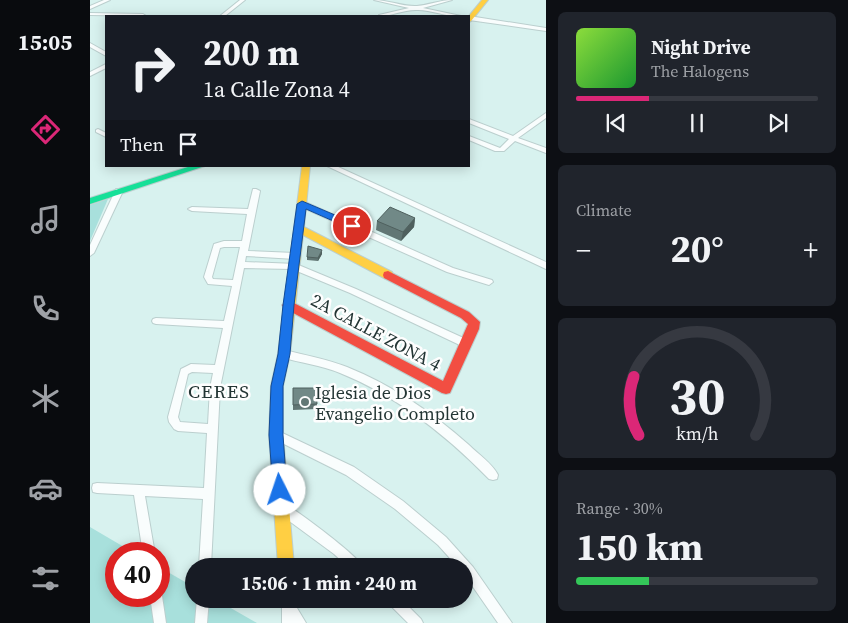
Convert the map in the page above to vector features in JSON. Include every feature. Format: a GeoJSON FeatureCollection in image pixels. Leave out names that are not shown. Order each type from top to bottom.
{"type":"FeatureCollection","features":[{"type":"Feature","properties":{"kind":"street"},"geometry":{"type":"LineString","coordinates":[[90,8],[108,0]]}},
{"type":"Feature","properties":{"kind":"street"},"geometry":{"type":"LineString","coordinates":[[223,15],[243,0]]}},
{"type":"Feature","properties":{"kind":"street"},"geometry":{"type":"LineString","coordinates":[[376,0],[452,15]]}},
{"type":"Feature","properties":{"kind":"street"},"geometry":{"type":"LineString","coordinates":[[385,15],[450,0]]}},
{"type":"Feature","properties":{"kind":"street"},"geometry":{"type":"LineString","coordinates":[[470,18],[485,0]]}},
{"type":"Feature","properties":{"kind":"street"},"geometry":{"type":"LineString","coordinates":[[432,15],[436,12]]}},
{"type":"Feature","properties":{"kind":"street"},"geometry":{"type":"LineString","coordinates":[[90,14],[117,15]]}},
{"type":"Feature","properties":{"kind":"street"},"geometry":{"type":"LineString","coordinates":[[470,19],[546,30]]}},
{"type":"Feature","properties":{"kind":"street"},"geometry":{"type":"LineString","coordinates":[[90,45],[105,53]]}},
{"type":"Feature","properties":{"kind":"street"},"geometry":{"type":"LineString","coordinates":[[90,74],[105,66]]}},
{"type":"Feature","properties":{"kind":"street"},"geometry":{"type":"LineString","coordinates":[[470,138],[499,151],[504,150],[514,138],[546,115]]}},
{"type":"Feature","properties":{"kind":"street"},"geometry":{"type":"LineString","coordinates":[[470,121],[546,151]]}},
{"type":"Feature","properties":{"kind":"street"},"geometry":{"type":"LineString","coordinates":[[98,131],[105,134]]}},
{"type":"Feature","properties":{"kind":"street"},"geometry":{"type":"LineString","coordinates":[[90,201],[198,167]]}},
{"type":"Feature","properties":{"kind":"street"},"geometry":{"type":"LineString","coordinates":[[285,558],[276,435],[277,386],[284,354],[288,305],[306,167]]}},
{"type":"Feature","properties":{"kind":"street"},"geometry":{"type":"LineString","coordinates":[[332,167],[546,266]]}},
{"type":"Feature","properties":{"kind":"street"},"geometry":{"type":"LineString","coordinates":[[90,253],[119,191]]}},
{"type":"Feature","properties":{"kind":"street"},"geometry":{"type":"LineString","coordinates":[[205,558],[217,369],[256,191]]}},
{"type":"Feature","properties":{"kind":"street"},"geometry":{"type":"LineString","coordinates":[[302,204],[450,270],[489,282]]}},
{"type":"Feature","properties":{"kind":"street"},"geometry":{"type":"LineString","coordinates":[[192,209],[250,212]]}},
{"type":"Feature","properties":{"kind":"street"},"geometry":{"type":"LineString","coordinates":[[236,282],[211,282],[208,277],[218,246],[224,244],[294,261],[353,291],[467,344],[474,322],[405,282],[299,229]]}},
{"type":"Feature","properties":{"kind":"street"},"geometry":{"type":"LineString","coordinates":[[240,265],[294,261]]}},
{"type":"Feature","properties":{"kind":"street","name":"2A CALLE ZONA 4"},"geometry":{"type":"LineString","coordinates":[[288,305],[446,389],[467,344]]}},
{"type":"Feature","properties":{"kind":"street"},"geometry":{"type":"LineString","coordinates":[[156,321],[226,325]]}},
{"type":"Feature","properties":{"kind":"street"},"geometry":{"type":"LineString","coordinates":[[284,354],[343,370],[395,396],[432,421],[469,450],[494,475]]}},
{"type":"Feature","properties":{"kind":"street"},"geometry":{"type":"LineString","coordinates":[[212,429],[178,426],[173,417],[184,372],[191,368],[217,369]]}},
{"type":"Feature","properties":{"kind":"street"},"geometry":{"type":"LineString","coordinates":[[276,435],[350,471],[399,505],[442,540],[469,571],[506,623]]}},
{"type":"Feature","properties":{"kind":"street"},"geometry":{"type":"LineString","coordinates":[[97,488],[208,494]]}},
{"type":"Feature","properties":{"kind":"street"},"geometry":{"type":"LineString","coordinates":[[139,490],[147,542]]}},
{"type":"Feature","properties":{"kind":"street"},"geometry":{"type":"LineString","coordinates":[[281,508],[347,558]]}},
{"type":"Feature","properties":{"kind":"street"},"geometry":{"type":"LineString","coordinates":[[158,607],[160,623]]}},
{"type":"Feature","properties":{"kind":"street"},"geometry":{"type":"LineString","coordinates":[[201,623],[202,608]]}},
{"type":"Feature","properties":{"kind":"street"},"geometry":{"type":"LineString","coordinates":[[288,608],[288,623]]}},
{"type":"Feature","properties":{"kind":"street"},"geometry":{"type":"LineString","coordinates":[[291,608],[300,623]]}},
{"type":"Feature","properties":{"kind":"street"},"geometry":{"type":"LineString","coordinates":[[401,608],[416,623]]}},
{"type":"Feature","properties":{"kind":"shaded area"},"geometry":{"type":"Polygon","coordinates":[[[108,199],[90,241],[90,205],[108,199]]]}},
{"type":"Feature","properties":{"kind":"shaded area"},"geometry":{"type":"Polygon","coordinates":[[[90,527],[116,542],[105,542],[105,607],[170,607],[170,573],[185,582],[185,608],[231,608],[257,623],[90,623],[90,527]]]}},
{"type":"Feature","properties":{"kind":"building"},"geometry":{"type":"Polygon","coordinates":[[[390,207],[415,218],[403,232],[377,221],[390,207]]]}},
{"type":"Feature","properties":{"kind":"building"},"geometry":{"type":"Polygon","coordinates":[[[308,246],[322,250],[318,258],[307,257],[308,246]]]}},
{"type":"Feature","properties":{"kind":"building","name":"Iglesia de Dios Evangelio Completo"},"geometry":{"type":"Polygon","coordinates":[[[293,388],[316,388],[317,404],[293,405],[293,388]]]}},
{"type":"Feature","properties":{"kind":"traffic: fast"},"geometry":{"type":"LineString","coordinates":[[90,201],[198,167]]}},
{"type":"Feature","properties":{"kind":"traffic: slow"},"geometry":{"type":"LineString","coordinates":[[470,19],[485,0]]}},
{"type":"Feature","properties":{"kind":"traffic: slow"},"geometry":{"type":"LineString","coordinates":[[285,558],[276,435],[277,386],[284,354],[306,167]]}},
{"type":"Feature","properties":{"kind":"traffic: slow"},"geometry":{"type":"LineString","coordinates":[[299,229],[388,275]]}},
{"type":"Feature","properties":{"kind":"traffic: jam"},"geometry":{"type":"LineString","coordinates":[[288,305],[446,389],[473,329],[474,322],[465,315],[388,275]]}},
{"type":"Feature","properties":{"kind":"place","name":"Iglesia de Dios Evangelio Completo"},"geometry":{"type":"Point","coordinates":[305,402]}},
{"type":"Feature","properties":{"kind":"district","name":"CERES"},"geometry":{"type":"Point","coordinates":[219,391]}},
{"type":"Feature","properties":{"kind":"route"},"geometry":{"type":"LineString","coordinates":[[280,490],[276,435],[277,386],[284,354],[288,305],[302,204],[352,226]]}}]}
